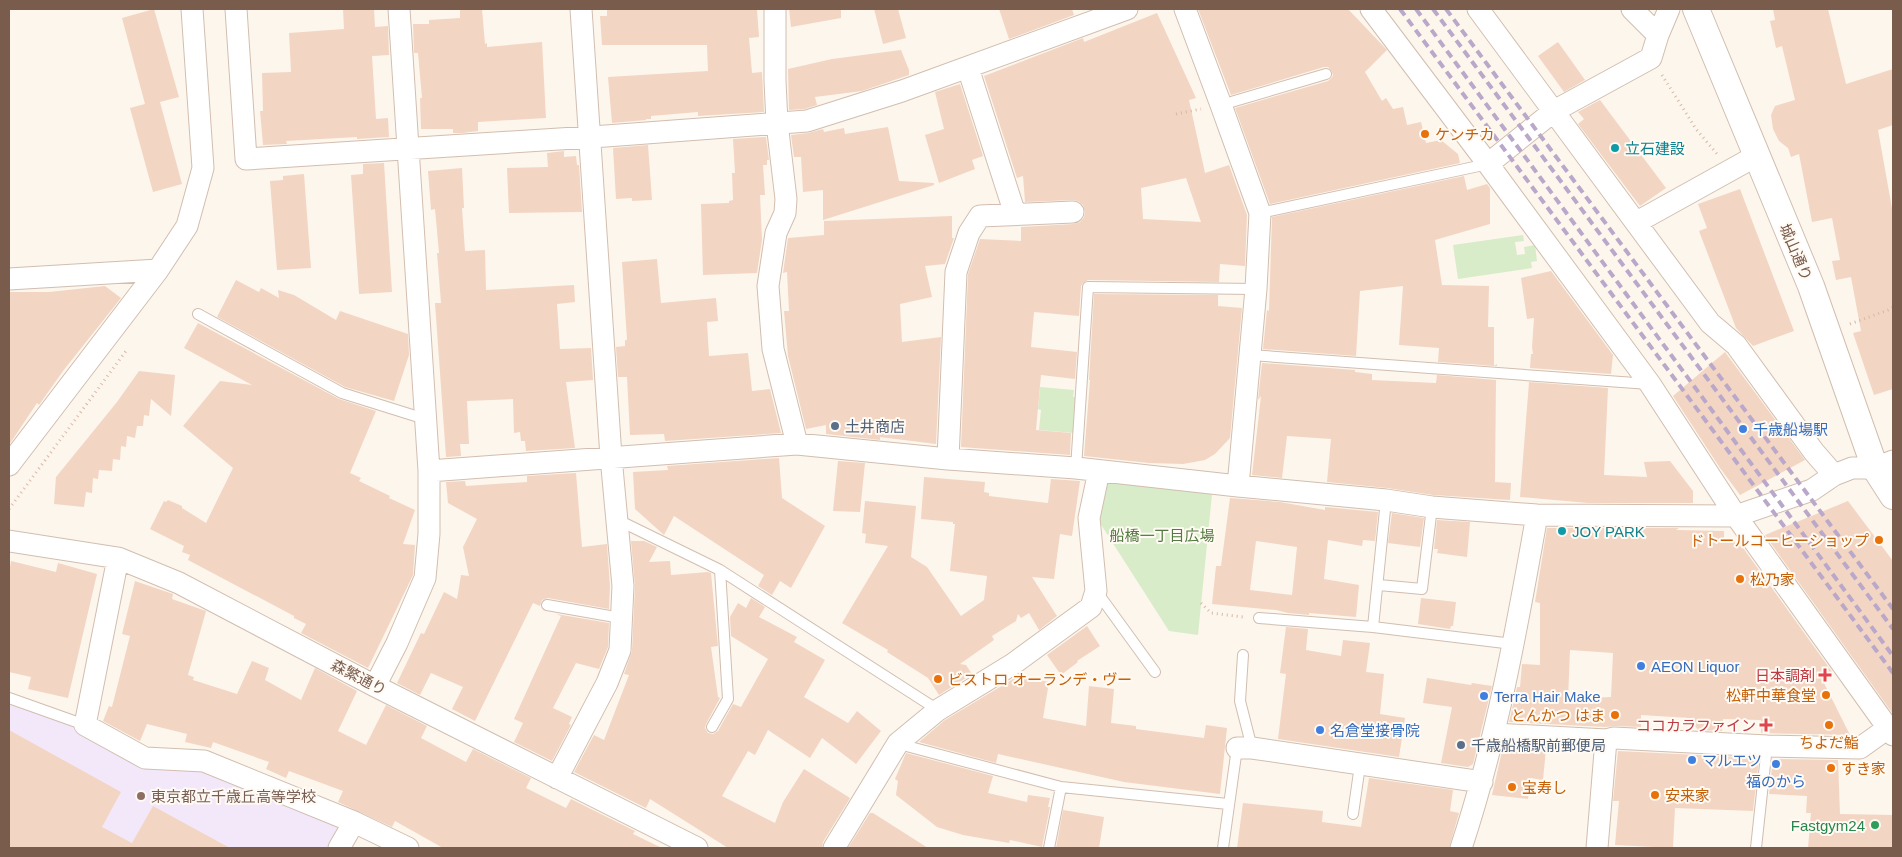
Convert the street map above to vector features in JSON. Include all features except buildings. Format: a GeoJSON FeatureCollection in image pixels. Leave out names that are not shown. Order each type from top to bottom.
{"type":"FeatureCollection","features":[{"type":"Feature","properties":{"kind":"street"},"geometry":{"type":"LineString","coordinates":[[9,465],[158,270],[187,226],[203,168],[192,9]]}},
{"type":"Feature","properties":{"kind":"street"},"geometry":{"type":"LineString","coordinates":[[236,9],[246,159],[806,121],[885,97],[968,68],[1126,9]]}},
{"type":"Feature","properties":{"kind":"street"},"geometry":{"type":"LineString","coordinates":[[375,686],[397,643],[424,578],[429,534],[429,471],[399,9]]}},
{"type":"Feature","properties":{"kind":"street"},"geometry":{"type":"LineString","coordinates":[[557,778],[607,683],[620,650],[623,586],[611,458],[581,9]]}},
{"type":"Feature","properties":{"kind":"street"},"geometry":{"type":"LineString","coordinates":[[775,9],[775,81],[786,206],[776,233],[768,286],[773,349],[797,444]]}},
{"type":"Feature","properties":{"kind":"street"},"geometry":{"type":"LineString","coordinates":[[1185,9],[1222,105],[1260,213],[1256,289],[1238,486]]}},
{"type":"Feature","properties":{"kind":"street"},"geometry":{"type":"LineString","coordinates":[[1371,9],[1650,384],[1736,516],[1890,732],[1860,748],[1767,746],[1614,738],[1606,740],[1494,734]]}},
{"type":"Feature","properties":{"kind":"street"},"geometry":{"type":"LineString","coordinates":[[1478,9],[1710,322],[1736,345],[1814,452],[1834,475]]}},
{"type":"Feature","properties":{"kind":"street"},"geometry":{"type":"LineString","coordinates":[[1632,9],[1658,35]]}},
{"type":"Feature","properties":{"kind":"street"},"geometry":{"type":"LineString","coordinates":[[1488,164],[1554,111],[1651,58],[1668,9]]}},
{"type":"Feature","properties":{"kind":"street","name":"城山通り"},"geometry":{"type":"LineString","coordinates":[[1696,9],[1811,286],[1827,332],[1884,465],[1893,496]]}},
{"type":"Feature","properties":{"kind":"street"},"geometry":{"type":"LineString","coordinates":[[968,68],[1016,214]]}},
{"type":"Feature","properties":{"kind":"street"},"geometry":{"type":"LineString","coordinates":[[1637,222],[1756,156]]}},
{"type":"Feature","properties":{"kind":"street"},"geometry":{"type":"LineString","coordinates":[[948,459],[956,272],[969,233],[980,216],[1073,212]]}},
{"type":"Feature","properties":{"kind":"street"},"geometry":{"type":"LineString","coordinates":[[9,280],[158,270]]}},
{"type":"Feature","properties":{"kind":"street"},"geometry":{"type":"LineString","coordinates":[[429,471],[797,444],[948,459],[1076,468],[1386,500],[1432,507],[1537,515],[1736,516],[1812,490],[1834,475],[1852,468],[1884,465]]}},
{"type":"Feature","properties":{"kind":"street"},"geometry":{"type":"LineString","coordinates":[[834,848],[858,812],[898,743],[938,710],[1013,664],[1091,606],[1096,591],[1089,518],[1099,471]]}},
{"type":"Feature","properties":{"kind":"street"},"geometry":{"type":"LineString","coordinates":[[1461,848],[1482,782],[1494,734],[1537,515]]}},
{"type":"Feature","properties":{"kind":"street","name":"森繁通り"},"geometry":{"type":"LineString","coordinates":[[9,541],[118,558],[180,583],[375,686],[697,848]]}},
{"type":"Feature","properties":{"kind":"street"},"geometry":{"type":"LineString","coordinates":[[118,558],[85,725],[145,758],[204,761],[354,822],[408,848]]}},
{"type":"Feature","properties":{"kind":"street"},"geometry":{"type":"LineString","coordinates":[[1597,848],[1606,740]]}},
{"type":"Feature","properties":{"kind":"street"},"geometry":{"type":"LineString","coordinates":[[1245,748],[1482,782]]}},
{"type":"Feature","properties":{"kind":"street"},"geometry":{"type":"LineString","coordinates":[[339,848],[354,822]]}},
{"type":"Feature","properties":{"kind":"lane"},"geometry":{"type":"LineString","coordinates":[[1222,105],[1326,74]]}},
{"type":"Feature","properties":{"kind":"lane"},"geometry":{"type":"LineString","coordinates":[[1260,213],[1488,164]]}},
{"type":"Feature","properties":{"kind":"lane"},"geometry":{"type":"LineString","coordinates":[[1076,468],[1088,287],[1256,289]]}},
{"type":"Feature","properties":{"kind":"lane"},"geometry":{"type":"LineString","coordinates":[[198,314],[342,393],[425,419]]}},
{"type":"Feature","properties":{"kind":"lane"},"geometry":{"type":"LineString","coordinates":[[1250,355],[1650,384]]}},
{"type":"Feature","properties":{"kind":"lane"},"geometry":{"type":"LineString","coordinates":[[1373,627],[1386,500]]}},
{"type":"Feature","properties":{"kind":"lane"},"geometry":{"type":"LineString","coordinates":[[1378,584],[1422,588],[1432,507]]}},
{"type":"Feature","properties":{"kind":"lane"},"geometry":{"type":"LineString","coordinates":[[617,525],[626,524],[720,570],[938,710]]}},
{"type":"Feature","properties":{"kind":"lane"},"geometry":{"type":"LineString","coordinates":[[712,727],[728,699],[729,685],[720,570]]}},
{"type":"Feature","properties":{"kind":"lane"},"geometry":{"type":"LineString","coordinates":[[1096,591],[1155,672]]}},
{"type":"Feature","properties":{"kind":"lane"},"geometry":{"type":"LineString","coordinates":[[547,605],[621,618]]}},
{"type":"Feature","properties":{"kind":"lane"},"geometry":{"type":"LineString","coordinates":[[1259,618],[1373,627],[1513,644]]}},
{"type":"Feature","properties":{"kind":"lane"},"geometry":{"type":"LineString","coordinates":[[1223,848],[1228,804],[1245,748],[1240,701],[1243,655]]}},
{"type":"Feature","properties":{"kind":"lane"},"geometry":{"type":"LineString","coordinates":[[9,698],[85,725]]}},
{"type":"Feature","properties":{"kind":"lane"},"geometry":{"type":"LineString","coordinates":[[898,743],[1061,787],[1228,804]]}},
{"type":"Feature","properties":{"kind":"lane"},"geometry":{"type":"LineString","coordinates":[[1756,848],[1767,746]]}},
{"type":"Feature","properties":{"kind":"lane"},"geometry":{"type":"LineString","coordinates":[[1353,814],[1360,765]]}},
{"type":"Feature","properties":{"kind":"lane"},"geometry":{"type":"LineString","coordinates":[[1049,848],[1061,787]]}},
{"type":"Feature","properties":{"kind":"path"},"geometry":{"type":"LineString","coordinates":[[1651,58],[1696,130],[1729,170]]}},
{"type":"Feature","properties":{"kind":"path"},"geometry":{"type":"LineString","coordinates":[[1827,332],[1891,309],[1893,306]]}},
{"type":"Feature","properties":{"kind":"path"},"geometry":{"type":"LineString","coordinates":[[1201,603],[1211,613],[1259,618]]}},
{"type":"Feature","properties":{"kind":"shaded area","name":"東京都立千歳丘高等学校"},"geometry":{"type":"Polygon","coordinates":[[[9,701],[202,766],[347,826],[334,848],[9,848],[9,701]]]}},
{"type":"Feature","properties":{"kind":"green space"},"geometry":{"type":"Polygon","coordinates":[[[1523,235],[1524,241],[1515,242],[1517,255],[1525,254],[1524,247],[1535,245],[1537,261],[1531,262],[1532,268],[1458,279],[1453,245],[1523,235]]]}},
{"type":"Feature","properties":{"kind":"green space"},"geometry":{"type":"Polygon","coordinates":[[[1040,387],[1074,390],[1073,397],[1076,397],[1074,433],[1039,430],[1041,410],[1038,409],[1040,387]]]}},
{"type":"Feature","properties":{"kind":"green space","name":"船橋一丁目広場"},"geometry":{"type":"Polygon","coordinates":[[[1108,481],[1212,494],[1198,635],[1169,631],[1098,520],[1108,481]]]}},
{"type":"Feature","properties":{"kind":"railway"},"geometry":{"type":"LineString","coordinates":[[1400,9],[1893,673]]}},
{"type":"Feature","properties":{"kind":"railway"},"geometry":{"type":"LineString","coordinates":[[1416,9],[1893,656]]}},
{"type":"Feature","properties":{"kind":"railway"},"geometry":{"type":"LineString","coordinates":[[1433,9],[1893,629]]}},
{"type":"Feature","properties":{"kind":"railway"},"geometry":{"type":"LineString","coordinates":[[1446,9],[1893,609]]}},
{"type":"Feature","properties":{"kind":"place","name":"ケンチカ"},"geometry":{"type":"Point","coordinates":[1425,134]}},
{"type":"Feature","properties":{"kind":"place","name":"立石建設"},"geometry":{"type":"Point","coordinates":[1615,148]}},
{"type":"Feature","properties":{"kind":"place","name":"土井商店"},"geometry":{"type":"Point","coordinates":[835,426]}},
{"type":"Feature","properties":{"kind":"place","name":"千歳船場駅"},"geometry":{"type":"Point","coordinates":[1743,429]}},
{"type":"Feature","properties":{"kind":"place","name":"JOY PARK"},"geometry":{"type":"Point","coordinates":[1562,531]}},
{"type":"Feature","properties":{"kind":"place","name":"ドトールコーヒーショップ"},"geometry":{"type":"Point","coordinates":[1879,540]}},
{"type":"Feature","properties":{"kind":"place","name":"松乃家"},"geometry":{"type":"Point","coordinates":[1740,579]}},
{"type":"Feature","properties":{"kind":"place","name":"AEON Liquor"},"geometry":{"type":"Point","coordinates":[1641,666]}},
{"type":"Feature","properties":{"kind":"place","name":"日本調剤"},"geometry":{"type":"Point","coordinates":[1825,675]}},
{"type":"Feature","properties":{"kind":"place","name":"ビストロ オーランデ・ヴー"},"geometry":{"type":"Point","coordinates":[938,679]}},
{"type":"Feature","properties":{"kind":"place","name":"松軒中華食堂"},"geometry":{"type":"Point","coordinates":[1826,695]}},
{"type":"Feature","properties":{"kind":"place","name":"Terra Hair Make"},"geometry":{"type":"Point","coordinates":[1484,696]}},
{"type":"Feature","properties":{"kind":"place","name":"とんかつ はま"},"geometry":{"type":"Point","coordinates":[1615,715]}},
{"type":"Feature","properties":{"kind":"place","name":"ココカラファイン"},"geometry":{"type":"Point","coordinates":[1766,725]}},
{"type":"Feature","properties":{"kind":"place","name":"ちよだ鮨"},"geometry":{"type":"Point","coordinates":[1829,725]}},
{"type":"Feature","properties":{"kind":"place","name":"名倉堂接骨院"},"geometry":{"type":"Point","coordinates":[1320,730]}},
{"type":"Feature","properties":{"kind":"place","name":"千歳船橋駅前郵便局"},"geometry":{"type":"Point","coordinates":[1461,745]}},
{"type":"Feature","properties":{"kind":"place","name":"マルエツ"},"geometry":{"type":"Point","coordinates":[1692,760]}},
{"type":"Feature","properties":{"kind":"place","name":"福のから"},"geometry":{"type":"Point","coordinates":[1776,764]}},
{"type":"Feature","properties":{"kind":"place","name":"すき家"},"geometry":{"type":"Point","coordinates":[1831,768]}},
{"type":"Feature","properties":{"kind":"place","name":"宝寿し"},"geometry":{"type":"Point","coordinates":[1512,787]}},
{"type":"Feature","properties":{"kind":"place","name":"安来家"},"geometry":{"type":"Point","coordinates":[1655,795]}},
{"type":"Feature","properties":{"kind":"place","name":"東京都立千歳丘高等学校"},"geometry":{"type":"Point","coordinates":[141,796]}},
{"type":"Feature","properties":{"kind":"place","name":"Fastgym24"},"geometry":{"type":"Point","coordinates":[1875,825]}}]}
